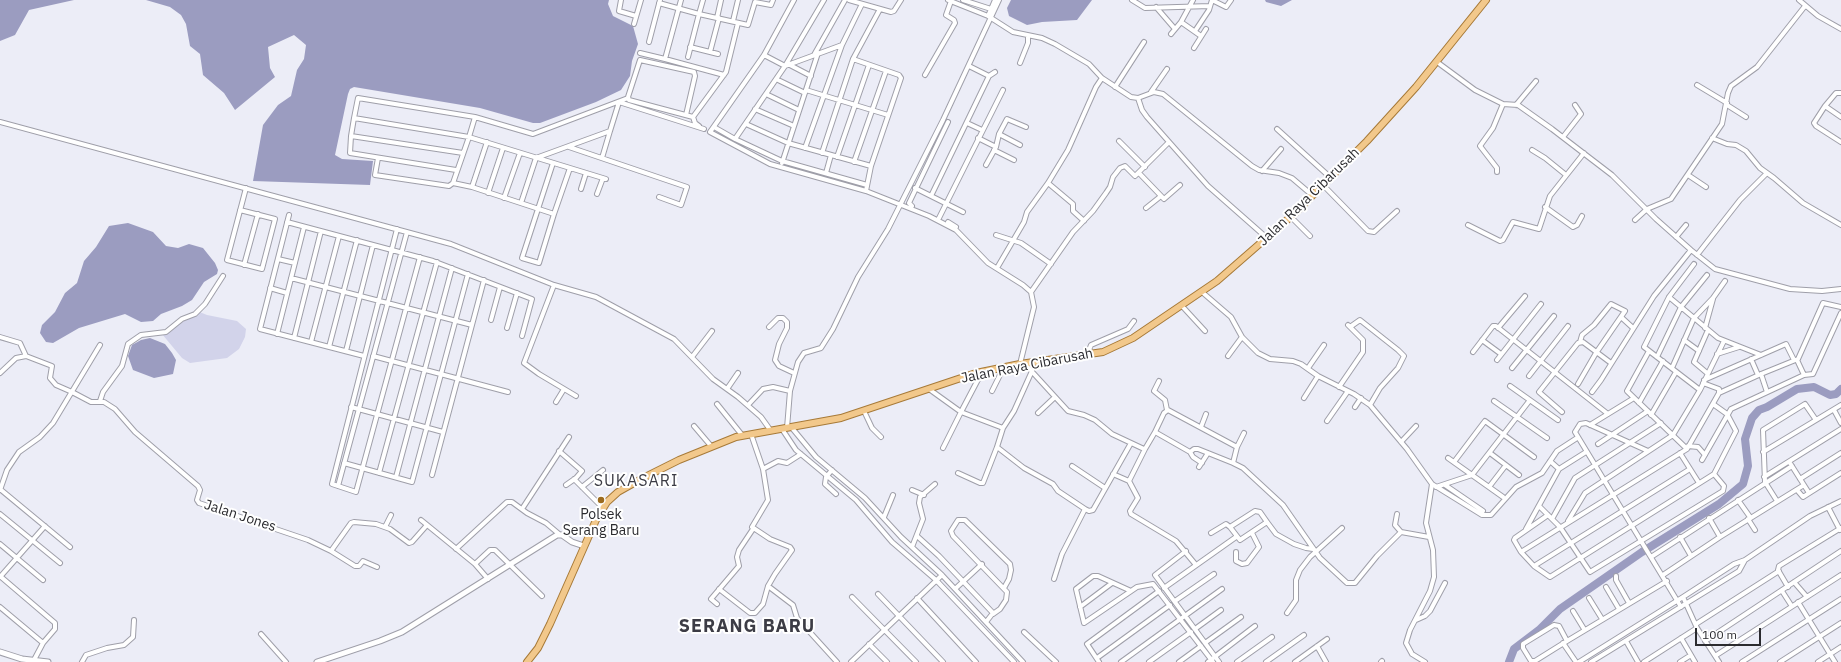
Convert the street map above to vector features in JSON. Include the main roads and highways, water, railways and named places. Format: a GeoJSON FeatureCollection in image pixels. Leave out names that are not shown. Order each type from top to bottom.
{"type":"FeatureCollection","features":[{"type":"Feature","properties":{"kind":"main road","name":"Jalan Raya Cibarusah"},"geometry":{"type":"LineString","coordinates":[[527,662],[544,635],[584,546],[603,508],[612,497],[643,478],[712,446],[742,435],[841,418],[982,372],[1022,364],[1087,355],[1107,350],[1122,344],[1202,292],[1229,271],[1291,217],[1377,130],[1438,62],[1486,0]]}},
{"type":"Feature","properties":{"kind":"waterway"},"geometry":{"type":"LineString","coordinates":[[1509,662],[1514,649],[1539,630],[1560,609],[1642,552],[1719,504],[1743,484],[1748,466],[1745,439],[1752,418],[1759,410],[1767,407],[1797,389],[1814,387],[1830,395],[1836,394],[1841,389]]}},
{"type":"Feature","properties":{"kind":"place","name":"Polsek Serang Baru"},"geometry":{"type":"Point","coordinates":[601,500]}},
{"type":"Feature","properties":{"kind":"district","name":"SUKASARI"},"geometry":{"type":"Point","coordinates":[636,481]}},
{"type":"Feature","properties":{"kind":"district","name":"SERANG BARU"},"geometry":{"type":"Point","coordinates":[747,627]}}]}
